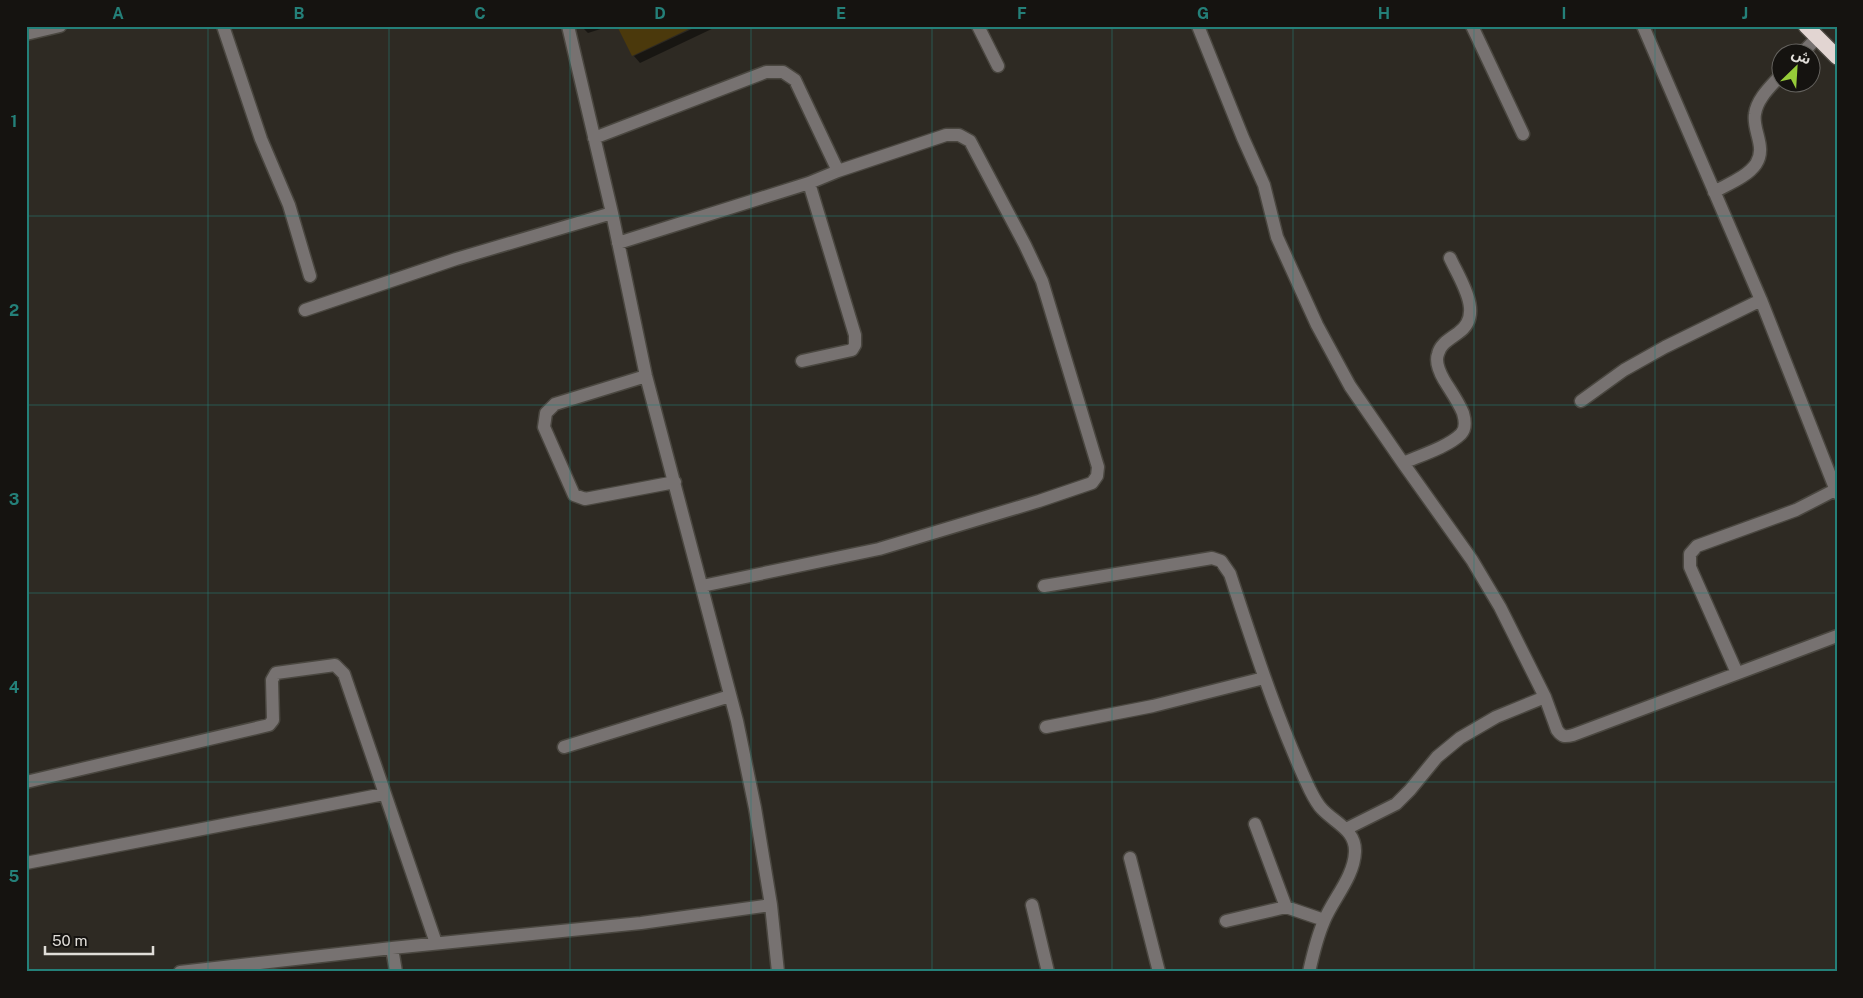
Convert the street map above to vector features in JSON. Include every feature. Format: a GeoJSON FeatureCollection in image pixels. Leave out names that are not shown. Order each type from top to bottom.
{"type":"FeatureCollection","features":[{"type":"Feature","properties":{"kind":"highway"},"geometry":{"type":"LineString","coordinates":[[1806,26],[1837,58]]}},
{"type":"Feature","properties":{"kind":"street"},"geometry":{"type":"LineString","coordinates":[[26,34],[60,26]]}},
{"type":"Feature","properties":{"kind":"street"},"geometry":{"type":"LineString","coordinates":[[223,26],[261,139],[289,205],[310,276]]}},
{"type":"Feature","properties":{"kind":"street"},"geometry":{"type":"LineString","coordinates":[[568,26],[612,213],[646,376],[730,696],[755,808],[778,972]]}},
{"type":"Feature","properties":{"kind":"street"},"geometry":{"type":"LineString","coordinates":[[978,26],[998,66]]}},
{"type":"Feature","properties":{"kind":"street"},"geometry":{"type":"LineString","coordinates":[[1198,26],[1264,185],[1277,237],[1313,317],[1350,386],[1472,560],[1500,607],[1544,697],[1560,735],[1566,737],[1837,636]]}},
{"type":"Feature","properties":{"kind":"street"},"geometry":{"type":"LineString","coordinates":[[1472,26],[1523,134]]}},
{"type":"Feature","properties":{"kind":"street"},"geometry":{"type":"LineString","coordinates":[[1643,26],[1761,300],[1836,492],[1796,510],[1697,546],[1690,554],[1690,567],[1737,673]]}},
{"type":"Feature","properties":{"kind":"street"},"geometry":{"type":"LineString","coordinates":[[1814,42],[1818,38]]}},
{"type":"Feature","properties":{"kind":"street"},"geometry":{"type":"LineString","coordinates":[[594,138],[766,72],[783,72],[795,80],[838,171]]}},
{"type":"Feature","properties":{"kind":"street"},"geometry":{"type":"LineString","coordinates":[[1714,192],[1747,173],[1757,163],[1760,149],[1754,116],[1758,103],[1770,88]]}},
{"type":"Feature","properties":{"kind":"street"},"geometry":{"type":"LineString","coordinates":[[618,243],[809,183],[838,171],[946,135],[959,135],[970,141],[1042,281],[1098,467],[1097,476],[1092,483],[1081,488],[879,548],[702,586]]}},
{"type":"Feature","properties":{"kind":"street"},"geometry":{"type":"LineString","coordinates":[[802,361],[852,350],[855,345],[855,336],[809,183]]}},
{"type":"Feature","properties":{"kind":"street"},"geometry":{"type":"LineString","coordinates":[[305,310],[456,259],[612,213]]}},
{"type":"Feature","properties":{"kind":"street"},"geometry":{"type":"LineString","coordinates":[[1403,463],[1450,442],[1462,434],[1465,425],[1463,414],[1439,371],[1437,355],[1444,343],[1463,330],[1470,321],[1471,309],[1469,300],[1450,258]]}},
{"type":"Feature","properties":{"kind":"street"},"geometry":{"type":"LineString","coordinates":[[1581,401],[1624,370],[1657,351],[1761,300]]}},
{"type":"Feature","properties":{"kind":"street"},"geometry":{"type":"LineString","coordinates":[[646,376],[555,404],[546,413],[544,427],[574,494],[580,497],[585,499],[603,497],[674,482]]}},
{"type":"Feature","properties":{"kind":"street"},"geometry":{"type":"LineString","coordinates":[[1044,586],[1212,558],[1221,561],[1230,574],[1284,734],[1311,792],[1321,808],[1346,829],[1354,842],[1353,861],[1350,872],[1324,920],[1314,949],[1309,972]]}},
{"type":"Feature","properties":{"kind":"street"},"geometry":{"type":"LineString","coordinates":[[26,782],[269,725],[273,720],[272,680],[276,673],[336,666],[344,674],[436,943]]}},
{"type":"Feature","properties":{"kind":"street"},"geometry":{"type":"LineString","coordinates":[[1046,726],[1153,706],[1264,678]]}},
{"type":"Feature","properties":{"kind":"street"},"geometry":{"type":"LineString","coordinates":[[564,747],[730,696]]}},
{"type":"Feature","properties":{"kind":"street"},"geometry":{"type":"LineString","coordinates":[[1346,829],[1396,804],[1437,757],[1460,738],[1496,717],[1544,697]]}},
{"type":"Feature","properties":{"kind":"street"},"geometry":{"type":"LineString","coordinates":[[26,864],[384,794]]}},
{"type":"Feature","properties":{"kind":"street"},"geometry":{"type":"LineString","coordinates":[[1255,824],[1286,907]]}},
{"type":"Feature","properties":{"kind":"street"},"geometry":{"type":"LineString","coordinates":[[1130,858],[1159,972]]}},
{"type":"Feature","properties":{"kind":"street"},"geometry":{"type":"LineString","coordinates":[[180,972],[268,966],[392,948],[641,923],[770,905]]}},
{"type":"Feature","properties":{"kind":"street"},"geometry":{"type":"LineString","coordinates":[[1032,905],[1048,972]]}},
{"type":"Feature","properties":{"kind":"street"},"geometry":{"type":"LineString","coordinates":[[1226,921],[1286,907],[1324,920]]}},
{"type":"Feature","properties":{"kind":"street"},"geometry":{"type":"LineString","coordinates":[[392,948],[396,972]]}},
{"type":"Feature","properties":{"kind":"building"},"geometry":{"type":"Polygon","coordinates":[[[617,26],[695,26],[632,56],[617,26]]]}}]}
